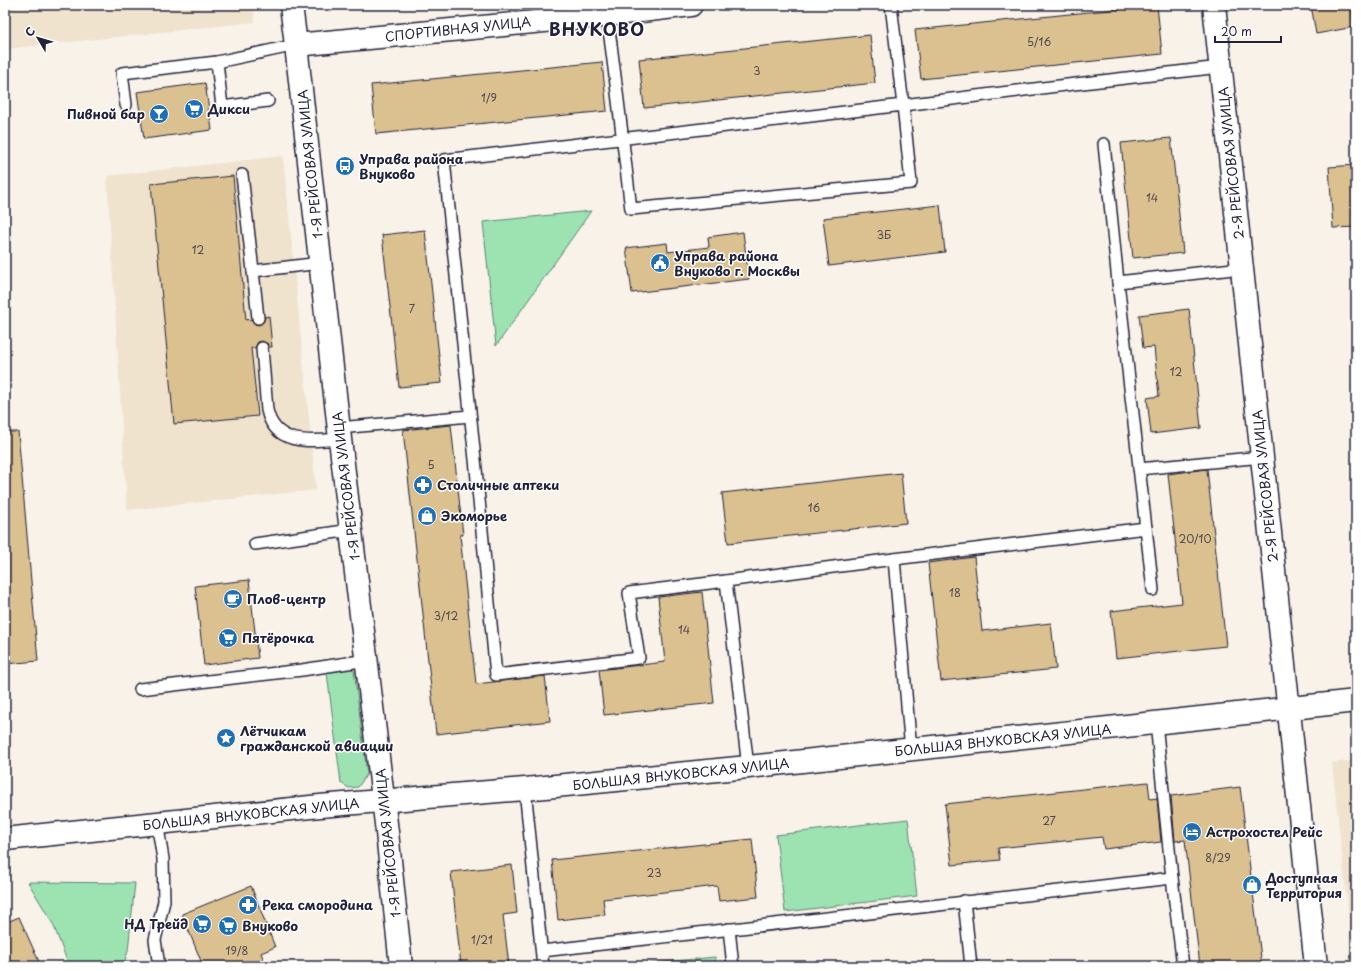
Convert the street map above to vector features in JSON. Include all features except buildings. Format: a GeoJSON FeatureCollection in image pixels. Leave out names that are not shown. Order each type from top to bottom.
{"type":"FeatureCollection","features":[{"type":"Feature","properties":{"kind":"street","name":"1-Я РЕЙСОВАЯ УЛИЦА"},"geometry":{"type":"LineString","coordinates":[[292,5],[401,966]]}},
{"type":"Feature","properties":{"kind":"street","name":"СПОРТИВНАЯ УЛИЦА"},"geometry":{"type":"LineString","coordinates":[[296,45],[691,5]]}},
{"type":"Feature","properties":{"kind":"street","name":"2-Я РЕЙСОВАЯ УЛИЦА"},"geometry":{"type":"LineString","coordinates":[[1214,5],[1316,966]]}},
{"type":"Feature","properties":{"kind":"street","name":"БОЛЬШАЯ ВНУКОВСКАЯ УЛИЦА"},"geometry":{"type":"LineString","coordinates":[[5,839],[157,822],[525,789],[748,767],[1356,701]]}},
{"type":"Feature","properties":{"kind":"lane"},"geometry":{"type":"LineString","coordinates":[[607,14],[631,209],[912,183],[891,5]]}},
{"type":"Feature","properties":{"kind":"lane"},"geometry":{"type":"LineString","coordinates":[[126,105],[122,73],[217,62],[296,45]]}},
{"type":"Feature","properties":{"kind":"lane"},"geometry":{"type":"LineString","coordinates":[[217,62],[222,107],[268,101]]}},
{"type":"Feature","properties":{"kind":"lane"},"geometry":{"type":"LineString","coordinates":[[1146,528],[629,592],[639,658],[496,675],[444,160],[1220,67]]}},
{"type":"Feature","properties":{"kind":"lane"},"geometry":{"type":"LineString","coordinates":[[1104,144],[1153,590]]}},
{"type":"Feature","properties":{"kind":"lane"},"geometry":{"type":"LineString","coordinates":[[242,175],[258,318]]}},
{"type":"Feature","properties":{"kind":"lane"},"geometry":{"type":"LineString","coordinates":[[253,271],[321,264]]}},
{"type":"Feature","properties":{"kind":"lane"},"geometry":{"type":"LineString","coordinates":[[1118,282],[1242,268]]}},
{"type":"Feature","properties":{"kind":"lane"},"geometry":{"type":"LineString","coordinates":[[262,348],[269,418],[274,427],[282,434],[293,439],[311,442],[340,434],[470,416]]}},
{"type":"Feature","properties":{"kind":"lane"},"geometry":{"type":"LineString","coordinates":[[1139,469],[1262,457]]}},
{"type":"Feature","properties":{"kind":"lane"},"geometry":{"type":"LineString","coordinates":[[255,544],[351,530]]}},
{"type":"Feature","properties":{"kind":"lane"},"geometry":{"type":"LineString","coordinates":[[894,559],[911,750]]}},
{"type":"Feature","properties":{"kind":"lane"},"geometry":{"type":"LineString","coordinates":[[726,581],[748,767]]}},
{"type":"Feature","properties":{"kind":"lane"},"geometry":{"type":"LineString","coordinates":[[140,689],[302,670],[367,660]]}},
{"type":"Feature","properties":{"kind":"lane"},"geometry":{"type":"LineString","coordinates":[[1156,723],[1172,878],[1183,966]]}},
{"type":"Feature","properties":{"kind":"lane"},"geometry":{"type":"LineString","coordinates":[[525,789],[543,966]]}},
{"type":"Feature","properties":{"kind":"lane"},"geometry":{"type":"LineString","coordinates":[[157,822],[163,859],[164,901],[155,940],[159,966]]}},
{"type":"Feature","properties":{"kind":"lane"},"geometry":{"type":"LineString","coordinates":[[542,951],[1172,878]]}},
{"type":"Feature","properties":{"kind":"lane"},"geometry":{"type":"LineString","coordinates":[[964,901],[972,966]]}},
{"type":"Feature","properties":{"kind":"lane"},"geometry":{"type":"LineString","coordinates":[[729,929],[733,966]]}},
{"type":"Feature","properties":{"kind":"shaded area"},"geometry":{"type":"Polygon","coordinates":[[[5,5],[253,5],[255,22],[5,49],[5,5]]]}},
{"type":"Feature","properties":{"kind":"shaded area"},"geometry":{"type":"Polygon","coordinates":[[[283,156],[316,490],[127,510],[107,176],[283,156]]]}},
{"type":"Feature","properties":{"kind":"shaded area"},"geometry":{"type":"Polygon","coordinates":[[[1356,760],[1356,966],[1354,966],[1332,763],[1356,760]]]}},
{"type":"Feature","properties":{"kind":"green space"},"geometry":{"type":"Polygon","coordinates":[[[591,211],[496,346],[483,222],[591,211]]]}},
{"type":"Feature","properties":{"kind":"green space"},"geometry":{"type":"Polygon","coordinates":[[[338,661],[354,670],[367,774],[358,787],[349,788],[341,783],[326,665],[338,661]]]}},
{"type":"Feature","properties":{"kind":"green space"},"geometry":{"type":"Polygon","coordinates":[[[908,819],[917,896],[785,912],[776,835],[908,819]]]}},
{"type":"Feature","properties":{"kind":"green space"},"geometry":{"type":"Polygon","coordinates":[[[28,882],[135,883],[128,951],[123,966],[69,966],[53,924],[28,882]]]}},
{"type":"Feature","properties":{"kind":"green space"},"geometry":{"type":"Polygon","coordinates":[[[715,957],[716,966],[624,966],[715,957]]]}},
{"type":"Feature","properties":{"kind":"place","name":"Дикси"},"geometry":{"type":"Point","coordinates":[194,109]}},
{"type":"Feature","properties":{"kind":"place","name":"Пивной бар"},"geometry":{"type":"Point","coordinates":[159,114]}},
{"type":"Feature","properties":{"kind":"place","name":"Управа района Внуково"},"geometry":{"type":"Point","coordinates":[345,166]}},
{"type":"Feature","properties":{"kind":"place","name":"Управа района Внуково г. Москвы"},"geometry":{"type":"Point","coordinates":[660,263]}},
{"type":"Feature","properties":{"kind":"place","name":"Столичные аптеки"},"geometry":{"type":"Point","coordinates":[423,485]}},
{"type":"Feature","properties":{"kind":"place","name":"Экоморье"},"geometry":{"type":"Point","coordinates":[427,516]}},
{"type":"Feature","properties":{"kind":"place","name":"Плов-центр"},"geometry":{"type":"Point","coordinates":[233,599]}},
{"type":"Feature","properties":{"kind":"place","name":"Пятёрочка"},"geometry":{"type":"Point","coordinates":[228,638]}},
{"type":"Feature","properties":{"kind":"place","name":"Лётчикам гражданской авиации"},"geometry":{"type":"Point","coordinates":[226,738]}},
{"type":"Feature","properties":{"kind":"place","name":"Астрохостел Рейс"},"geometry":{"type":"Point","coordinates":[1192,832]}},
{"type":"Feature","properties":{"kind":"place","name":"Доступная Территория"},"geometry":{"type":"Point","coordinates":[1252,885]}},
{"type":"Feature","properties":{"kind":"place","name":"Река смородина"},"geometry":{"type":"Point","coordinates":[248,905]}},
{"type":"Feature","properties":{"kind":"place","name":"НД Трейд"},"geometry":{"type":"Point","coordinates":[202,924]}},
{"type":"Feature","properties":{"kind":"place","name":"Внуково"},"geometry":{"type":"Point","coordinates":[228,926]}},
{"type":"Feature","properties":{"kind":"district","name":"ВНУКОВО"},"geometry":{"type":"Point","coordinates":[597,30]}}]}
